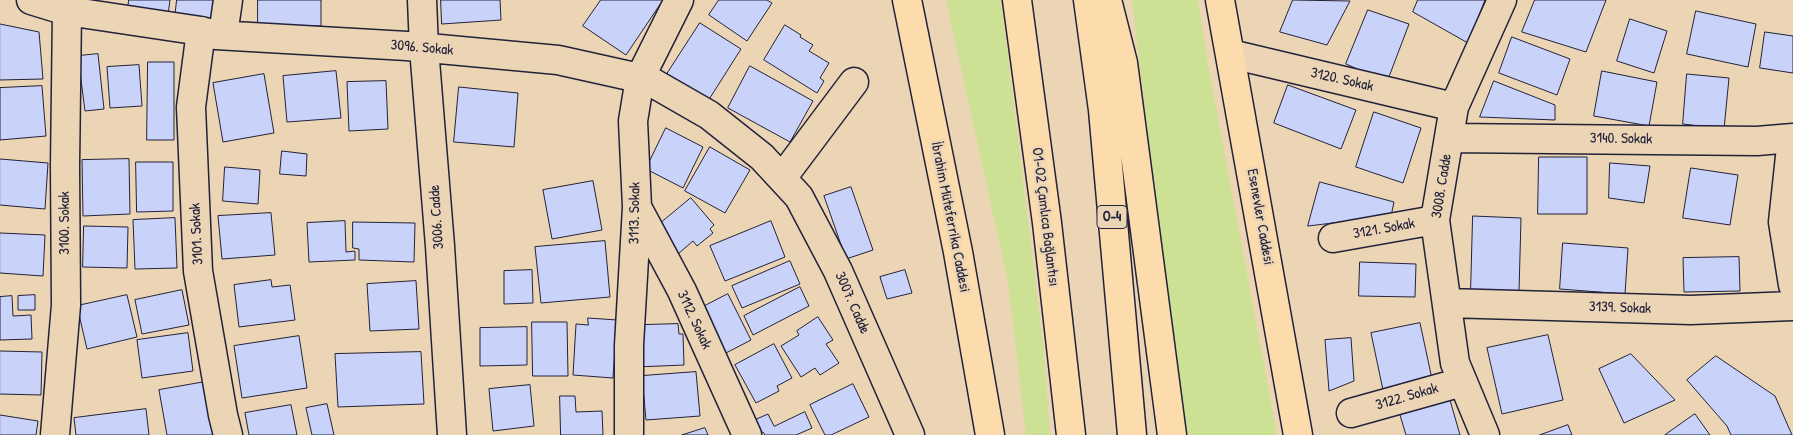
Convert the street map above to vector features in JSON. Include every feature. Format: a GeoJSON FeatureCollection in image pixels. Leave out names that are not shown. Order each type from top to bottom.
{"type":"FeatureCollection","features":[{"type":"Feature","properties":{"kind":"main road","name":"İbrahim Müteferrika Caddesi"},"geometry":{"type":"LineString","coordinates":[[907,0],[958,252],[990,435]]}},
{"type":"Feature","properties":{"kind":"main road","name":"O1-O2 Çamlıca Bağlantısı"},"geometry":{"type":"LineString","coordinates":[[1017,0],[1047,223],[1071,435]]}},
{"type":"Feature","properties":{"kind":"main road","name":"O-4"},"geometry":{"type":"LineString","coordinates":[[1088,0],[1102,110],[1132,435]]}},
{"type":"Feature","properties":{"kind":"main road"},"geometry":{"type":"LineString","coordinates":[[1107,0],[1123,63],[1172,435]]}},
{"type":"Feature","properties":{"kind":"main road","name":"Esenevler Caddesi"},"geometry":{"type":"LineString","coordinates":[[1220,0],[1298,435]]}},
{"type":"Feature","properties":{"kind":"main road"},"geometry":{"type":"LineString","coordinates":[[1059,435],[1063,366]]}},
{"type":"Feature","properties":{"kind":"street","name":"3096. Sokak"},"geometry":{"type":"LineString","coordinates":[[31,0],[67,11],[212,33],[424,48],[558,60],[640,78],[648,80],[709,115],[762,157],[782,178]]}},
{"type":"Feature","properties":{"kind":"street","name":"3101. Sokak"},"geometry":{"type":"LineString","coordinates":[[228,0],[212,33],[191,107],[198,271],[228,435]]}},
{"type":"Feature","properties":{"kind":"street","name":"3006. Cadde"},"geometry":{"type":"LineString","coordinates":[[422,0],[452,435]]}},
{"type":"Feature","properties":{"kind":"street","name":"3113. Sokak"},"geometry":{"type":"LineString","coordinates":[[629,435],[629,345],[638,207],[633,121],[640,78],[679,0]]}},
{"type":"Feature","properties":{"kind":"street","name":"3008. Cadde"},"geometry":{"type":"LineString","coordinates":[[1485,435],[1455,363],[1435,220],[1454,107],[1502,0]]}},
{"type":"Feature","properties":{"kind":"street","name":"3100. Sokak"},"geometry":{"type":"LineString","coordinates":[[55,435],[66,305],[67,11]]}},
{"type":"Feature","properties":{"kind":"street","name":"3120. Sokak"},"geometry":{"type":"LineString","coordinates":[[1230,54],[1454,107]]}},
{"type":"Feature","properties":{"kind":"street"},"geometry":{"type":"LineString","coordinates":[[782,178],[854,82]]}},
{"type":"Feature","properties":{"kind":"street","name":"3140. Sokak"},"geometry":{"type":"LineString","coordinates":[[1449,138],[1757,141],[1793,138]]}},
{"type":"Feature","properties":{"kind":"street"},"geometry":{"type":"LineString","coordinates":[[1793,138],[1783,222],[1793,285]]}},
{"type":"Feature","properties":{"kind":"street","name":"3007. Cadde"},"geometry":{"type":"LineString","coordinates":[[782,178],[799,197],[838,271],[910,435]]}},
{"type":"Feature","properties":{"kind":"street","name":"3112. Sokak"},"geometry":{"type":"LineString","coordinates":[[638,207],[682,291],[747,435]]}},
{"type":"Feature","properties":{"kind":"street","name":"3121. Sokak"},"geometry":{"type":"LineString","coordinates":[[1333,238],[1435,220]]}},
{"type":"Feature","properties":{"kind":"street","name":"3139. Sokak"},"geometry":{"type":"LineString","coordinates":[[1447,303],[1691,310],[1793,306]]}},
{"type":"Feature","properties":{"kind":"street","name":"3122. Sokak"},"geometry":{"type":"LineString","coordinates":[[1352,412],[1462,382]]}},
{"type":"Feature","properties":{"kind":"green space"},"geometry":{"type":"Polygon","coordinates":[[[946,0],[1001,0],[1044,352],[1050,435],[1026,435],[1008,282],[946,0]]]}},
{"type":"Feature","properties":{"kind":"green space"},"geometry":{"type":"Polygon","coordinates":[[[1132,0],[1198,0],[1208,65],[1277,435],[1183,435],[1132,0]]]}},
{"type":"Feature","properties":{"kind":"building"},"geometry":{"type":"Polygon","coordinates":[[[129,0],[170,0],[168,15],[128,9],[129,0]]]}},
{"type":"Feature","properties":{"kind":"building"},"geometry":{"type":"Polygon","coordinates":[[[177,0],[215,0],[211,24],[175,18],[177,0]]]}},
{"type":"Feature","properties":{"kind":"building"},"geometry":{"type":"Polygon","coordinates":[[[258,0],[321,0],[321,26],[258,25],[258,0]]]}},
{"type":"Feature","properties":{"kind":"building"},"geometry":{"type":"Polygon","coordinates":[[[441,0],[500,0],[501,20],[442,24],[441,0]]]}},
{"type":"Feature","properties":{"kind":"building"},"geometry":{"type":"Polygon","coordinates":[[[601,0],[663,0],[626,55],[583,26],[601,0]]]}},
{"type":"Feature","properties":{"kind":"building"},"geometry":{"type":"Polygon","coordinates":[[[719,0],[767,0],[772,3],[747,41],[709,15],[719,0]]]}},
{"type":"Feature","properties":{"kind":"building"},"geometry":{"type":"Polygon","coordinates":[[[1293,0],[1350,1],[1327,45],[1280,32],[1293,0]]]}},
{"type":"Feature","properties":{"kind":"building"},"geometry":{"type":"Polygon","coordinates":[[[1418,0],[1485,0],[1468,43],[1413,12],[1418,0]]]}},
{"type":"Feature","properties":{"kind":"building"},"geometry":{"type":"Polygon","coordinates":[[[1535,0],[1606,0],[1586,52],[1522,32],[1535,0]]]}},
{"type":"Feature","properties":{"kind":"building"},"geometry":{"type":"Polygon","coordinates":[[[1368,10],[1409,24],[1387,82],[1346,64],[1368,10]]]}},
{"type":"Feature","properties":{"kind":"building"},"geometry":{"type":"Polygon","coordinates":[[[1696,11],[1756,24],[1748,67],[1687,54],[1696,11]]]}},
{"type":"Feature","properties":{"kind":"building"},"geometry":{"type":"Polygon","coordinates":[[[1630,19],[1667,31],[1654,73],[1617,61],[1630,19]]]}},
{"type":"Feature","properties":{"kind":"building"},"geometry":{"type":"Polygon","coordinates":[[[700,23],[741,49],[708,101],[667,74],[700,23]]]}},
{"type":"Feature","properties":{"kind":"building"},"geometry":{"type":"Polygon","coordinates":[[[0,24],[39,32],[43,79],[0,80],[0,24]]]}},
{"type":"Feature","properties":{"kind":"building"},"geometry":{"type":"Polygon","coordinates":[[[785,25],[813,45],[809,51],[829,63],[820,78],[824,81],[817,93],[764,60],[785,25]]]}},
{"type":"Feature","properties":{"kind":"building"},"geometry":{"type":"Polygon","coordinates":[[[1765,32],[1793,36],[1793,73],[1760,68],[1765,32]]]}},
{"type":"Feature","properties":{"kind":"building"},"geometry":{"type":"Polygon","coordinates":[[[1512,37],[1570,59],[1557,95],[1499,73],[1512,37]]]}},
{"type":"Feature","properties":{"kind":"building"},"geometry":{"type":"Polygon","coordinates":[[[98,54],[104,109],[85,111],[78,56],[98,54]]]}},
{"type":"Feature","properties":{"kind":"building"},"geometry":{"type":"Polygon","coordinates":[[[148,62],[174,62],[174,140],[147,140],[148,62]]]}},
{"type":"Feature","properties":{"kind":"building"},"geometry":{"type":"Polygon","coordinates":[[[139,65],[142,106],[110,108],[107,67],[139,65]]]}},
{"type":"Feature","properties":{"kind":"building"},"geometry":{"type":"Polygon","coordinates":[[[750,66],[813,101],[790,142],[728,108],[750,66]]]}},
{"type":"Feature","properties":{"kind":"building"},"geometry":{"type":"Polygon","coordinates":[[[336,71],[341,118],[287,122],[283,76],[336,71]]]}},
{"type":"Feature","properties":{"kind":"building"},"geometry":{"type":"Polygon","coordinates":[[[1602,71],[1657,82],[1649,126],[1594,116],[1602,71]]]}},
{"type":"Feature","properties":{"kind":"building"},"geometry":{"type":"Polygon","coordinates":[[[264,74],[274,133],[223,142],[213,83],[264,74]]]}},
{"type":"Feature","properties":{"kind":"building"},"geometry":{"type":"Polygon","coordinates":[[[1687,74],[1729,78],[1724,129],[1683,124],[1687,74]]]}},
{"type":"Feature","properties":{"kind":"building"},"geometry":{"type":"Polygon","coordinates":[[[386,81],[388,129],[349,131],[347,82],[386,81]]]}},
{"type":"Feature","properties":{"kind":"building"},"geometry":{"type":"Polygon","coordinates":[[[1494,81],[1555,105],[1555,120],[1480,117],[1494,81]]]}},
{"type":"Feature","properties":{"kind":"building"},"geometry":{"type":"Polygon","coordinates":[[[1288,85],[1356,110],[1341,149],[1274,123],[1288,85]]]}},
{"type":"Feature","properties":{"kind":"building"},"geometry":{"type":"Polygon","coordinates":[[[42,86],[46,136],[0,140],[0,88],[42,86]]]}},
{"type":"Feature","properties":{"kind":"building"},"geometry":{"type":"Polygon","coordinates":[[[459,87],[518,93],[514,147],[454,142],[459,87]]]}},
{"type":"Feature","properties":{"kind":"building"},"geometry":{"type":"Polygon","coordinates":[[[1374,112],[1421,128],[1403,183],[1356,167],[1374,112]]]}},
{"type":"Feature","properties":{"kind":"building"},"geometry":{"type":"Polygon","coordinates":[[[666,128],[703,147],[683,188],[646,169],[666,128]]]}},
{"type":"Feature","properties":{"kind":"building"},"geometry":{"type":"Polygon","coordinates":[[[710,147],[750,170],[725,213],[685,191],[710,147]]]}},
{"type":"Feature","properties":{"kind":"building"},"geometry":{"type":"Polygon","coordinates":[[[282,151],[307,154],[306,176],[280,174],[282,151]]]}},
{"type":"Feature","properties":{"kind":"building"},"geometry":{"type":"Polygon","coordinates":[[[1539,157],[1587,157],[1587,214],[1538,214],[1539,157]]]}},
{"type":"Feature","properties":{"kind":"building"},"geometry":{"type":"Polygon","coordinates":[[[0,159],[48,163],[45,209],[0,205],[0,159]]]}},
{"type":"Feature","properties":{"kind":"building"},"geometry":{"type":"Polygon","coordinates":[[[129,159],[130,214],[83,216],[82,160],[129,159]]]}},
{"type":"Feature","properties":{"kind":"building"},"geometry":{"type":"Polygon","coordinates":[[[136,162],[173,162],[173,211],[137,212],[136,162]]]}},
{"type":"Feature","properties":{"kind":"building"},"geometry":{"type":"Polygon","coordinates":[[[1610,163],[1650,166],[1644,203],[1609,198],[1610,163]]]}},
{"type":"Feature","properties":{"kind":"building"},"geometry":{"type":"Polygon","coordinates":[[[225,167],[260,170],[258,204],[223,201],[225,167]]]}},
{"type":"Feature","properties":{"kind":"building"},"geometry":{"type":"Polygon","coordinates":[[[1691,168],[1738,175],[1730,225],[1683,218],[1691,168]]]}},
{"type":"Feature","properties":{"kind":"building"},"geometry":{"type":"Polygon","coordinates":[[[593,181],[602,230],[552,239],[543,190],[593,181]]]}},
{"type":"Feature","properties":{"kind":"building"},"geometry":{"type":"Polygon","coordinates":[[[1320,182],[1394,202],[1391,216],[1308,226],[1320,182]]]}},
{"type":"Feature","properties":{"kind":"building"},"geometry":{"type":"Polygon","coordinates":[[[851,187],[873,250],[846,259],[824,196],[851,187]]]}},
{"type":"Feature","properties":{"kind":"building"},"geometry":{"type":"Polygon","coordinates":[[[691,198],[714,225],[710,229],[713,233],[697,246],[693,241],[678,254],[656,227],[691,198]]]}},
{"type":"Feature","properties":{"kind":"building"},"geometry":{"type":"Polygon","coordinates":[[[271,213],[275,255],[222,259],[218,216],[271,213]]]}},
{"type":"Feature","properties":{"kind":"building"},"geometry":{"type":"Polygon","coordinates":[[[1473,216],[1521,218],[1519,292],[1471,290],[1473,216]]]}},
{"type":"Feature","properties":{"kind":"building"},"geometry":{"type":"Polygon","coordinates":[[[175,218],[177,268],[135,269],[133,220],[175,218]]]}},
{"type":"Feature","properties":{"kind":"building"},"geometry":{"type":"Polygon","coordinates":[[[345,221],[346,252],[355,251],[355,260],[309,262],[307,223],[345,221]]]}},
{"type":"Feature","properties":{"kind":"building"},"geometry":{"type":"Polygon","coordinates":[[[771,221],[785,257],[725,281],[710,246],[771,221]]]}},
{"type":"Feature","properties":{"kind":"building"},"geometry":{"type":"Polygon","coordinates":[[[353,222],[415,223],[414,262],[359,260],[359,249],[353,248],[353,222]]]}},
{"type":"Feature","properties":{"kind":"building"},"geometry":{"type":"Polygon","coordinates":[[[84,226],[128,227],[127,268],[83,267],[84,226]]]}},
{"type":"Feature","properties":{"kind":"building"},"geometry":{"type":"Polygon","coordinates":[[[0,233],[45,235],[43,276],[0,273],[0,233]]]}},
{"type":"Feature","properties":{"kind":"building"},"geometry":{"type":"Polygon","coordinates":[[[605,241],[610,297],[541,303],[535,247],[605,241]]]}},
{"type":"Feature","properties":{"kind":"building"},"geometry":{"type":"Polygon","coordinates":[[[1563,243],[1628,248],[1625,294],[1560,289],[1563,243]]]}},
{"type":"Feature","properties":{"kind":"building"},"geometry":{"type":"Polygon","coordinates":[[[1739,257],[1740,291],[1684,292],[1683,258],[1739,257]]]}},
{"type":"Feature","properties":{"kind":"building"},"geometry":{"type":"Polygon","coordinates":[[[790,261],[800,284],[742,308],[732,286],[790,261]]]}},
{"type":"Feature","properties":{"kind":"building"},"geometry":{"type":"Polygon","coordinates":[[[1360,262],[1416,264],[1415,297],[1359,296],[1360,262]]]}},
{"type":"Feature","properties":{"kind":"building"},"geometry":{"type":"Polygon","coordinates":[[[532,270],[533,303],[504,304],[504,271],[532,270]]]}},
{"type":"Feature","properties":{"kind":"building"},"geometry":{"type":"Polygon","coordinates":[[[905,270],[912,293],[887,299],[880,277],[905,270]]]}},
{"type":"Feature","properties":{"kind":"building"},"geometry":{"type":"Polygon","coordinates":[[[271,280],[272,287],[290,285],[295,320],[239,327],[234,285],[271,280]]]}},
{"type":"Feature","properties":{"kind":"building"},"geometry":{"type":"Polygon","coordinates":[[[416,281],[419,329],[370,331],[367,284],[416,281]]]}},
{"type":"Feature","properties":{"kind":"building"},"geometry":{"type":"Polygon","coordinates":[[[800,287],[809,306],[753,335],[744,316],[800,287]]]}},
{"type":"Feature","properties":{"kind":"building"},"geometry":{"type":"Polygon","coordinates":[[[182,290],[189,325],[142,334],[135,300],[182,290]]]}},
{"type":"Feature","properties":{"kind":"building"},"geometry":{"type":"Polygon","coordinates":[[[728,294],[751,340],[724,354],[701,308],[728,294]]]}},
{"type":"Feature","properties":{"kind":"building"},"geometry":{"type":"Polygon","coordinates":[[[35,295],[35,310],[18,310],[18,296],[35,295]]]}},
{"type":"Feature","properties":{"kind":"building"},"geometry":{"type":"Polygon","coordinates":[[[127,295],[137,337],[87,349],[77,306],[127,295]]]}},
{"type":"Feature","properties":{"kind":"building"},"geometry":{"type":"Polygon","coordinates":[[[12,296],[13,316],[31,315],[32,339],[0,340],[0,297],[12,296]]]}},
{"type":"Feature","properties":{"kind":"building"},"geometry":{"type":"Polygon","coordinates":[[[818,317],[833,340],[826,344],[839,363],[820,375],[815,368],[801,377],[781,346],[799,335],[797,331],[818,317]]]}},
{"type":"Feature","properties":{"kind":"building"},"geometry":{"type":"Polygon","coordinates":[[[588,318],[617,320],[613,378],[573,375],[576,324],[588,325],[588,318]]]}},
{"type":"Feature","properties":{"kind":"building"},"geometry":{"type":"Polygon","coordinates":[[[532,322],[567,322],[568,376],[533,376],[532,322]]]}},
{"type":"Feature","properties":{"kind":"building"},"geometry":{"type":"Polygon","coordinates":[[[1420,323],[1432,379],[1383,390],[1371,333],[1420,323]]]}},
{"type":"Feature","properties":{"kind":"building"},"geometry":{"type":"Polygon","coordinates":[[[678,324],[679,334],[683,334],[684,365],[636,367],[642,325],[678,324]]]}},
{"type":"Feature","properties":{"kind":"building"},"geometry":{"type":"Polygon","coordinates":[[[527,327],[527,365],[480,366],[480,328],[527,327]]]}},
{"type":"Feature","properties":{"kind":"building"},"geometry":{"type":"Polygon","coordinates":[[[188,333],[193,371],[142,378],[137,340],[188,333]]]}},
{"type":"Feature","properties":{"kind":"building"},"geometry":{"type":"Polygon","coordinates":[[[1548,335],[1563,400],[1502,414],[1487,348],[1548,335]]]}},
{"type":"Feature","properties":{"kind":"building"},"geometry":{"type":"Polygon","coordinates":[[[299,336],[307,388],[242,398],[234,346],[299,336]]]}},
{"type":"Feature","properties":{"kind":"building"},"geometry":{"type":"Polygon","coordinates":[[[1351,338],[1354,381],[1329,391],[1325,340],[1351,338]]]}},
{"type":"Feature","properties":{"kind":"building"},"geometry":{"type":"Polygon","coordinates":[[[774,344],[792,378],[777,386],[779,391],[756,403],[735,365],[774,344]]]}},
{"type":"Feature","properties":{"kind":"building"},"geometry":{"type":"Polygon","coordinates":[[[0,351],[42,352],[41,395],[0,394],[0,351]]]}},
{"type":"Feature","properties":{"kind":"building"},"geometry":{"type":"Polygon","coordinates":[[[421,352],[424,404],[338,407],[335,354],[421,352]]]}},
{"type":"Feature","properties":{"kind":"building"},"geometry":{"type":"Polygon","coordinates":[[[1631,354],[1675,400],[1624,423],[1599,369],[1631,354]]]}},
{"type":"Feature","properties":{"kind":"building"},"geometry":{"type":"Polygon","coordinates":[[[1716,356],[1775,396],[1792,435],[1731,435],[1727,426],[1687,380],[1716,356]]]}},
{"type":"Feature","properties":{"kind":"building"},"geometry":{"type":"Polygon","coordinates":[[[696,372],[700,416],[646,420],[642,376],[696,372]]]}},
{"type":"Feature","properties":{"kind":"building"},"geometry":{"type":"Polygon","coordinates":[[[205,382],[214,435],[167,435],[159,390],[205,382]]]}},
{"type":"Feature","properties":{"kind":"building"},"geometry":{"type":"Polygon","coordinates":[[[853,384],[869,417],[831,435],[825,435],[810,405],[853,384]]]}},
{"type":"Feature","properties":{"kind":"building"},"geometry":{"type":"Polygon","coordinates":[[[530,385],[534,426],[493,431],[489,389],[530,385]]]}},
{"type":"Feature","properties":{"kind":"building"},"geometry":{"type":"Polygon","coordinates":[[[560,396],[575,396],[576,412],[602,411],[603,435],[561,435],[560,396]]]}},
{"type":"Feature","properties":{"kind":"building"},"geometry":{"type":"Polygon","coordinates":[[[1450,400],[1460,435],[1406,435],[1400,415],[1450,400]]]}},
{"type":"Feature","properties":{"kind":"building"},"geometry":{"type":"Polygon","coordinates":[[[327,404],[334,435],[312,435],[306,408],[327,404]]]}},
{"type":"Feature","properties":{"kind":"building"},"geometry":{"type":"Polygon","coordinates":[[[291,405],[297,435],[249,435],[245,413],[291,405]]]}},
{"type":"Feature","properties":{"kind":"building"},"geometry":{"type":"Polygon","coordinates":[[[146,409],[149,435],[76,435],[74,418],[146,409]]]}},
{"type":"Feature","properties":{"kind":"building"},"geometry":{"type":"Polygon","coordinates":[[[805,412],[812,428],[796,435],[765,435],[763,432],[758,434],[752,421],[768,414],[774,426],[805,412]]]}},
{"type":"Feature","properties":{"kind":"building"},"geometry":{"type":"Polygon","coordinates":[[[1695,414],[1710,435],[1665,435],[1695,414]]]}},
{"type":"Feature","properties":{"kind":"building"},"geometry":{"type":"Polygon","coordinates":[[[0,415],[38,421],[36,435],[0,435],[0,415]]]}},
{"type":"Feature","properties":{"kind":"building"},"geometry":{"type":"Polygon","coordinates":[[[1568,425],[1572,435],[1540,435],[1568,425]]]}},
{"type":"Feature","properties":{"kind":"building"},"geometry":{"type":"Polygon","coordinates":[[[705,428],[708,435],[682,435],[705,428]]]}}]}
